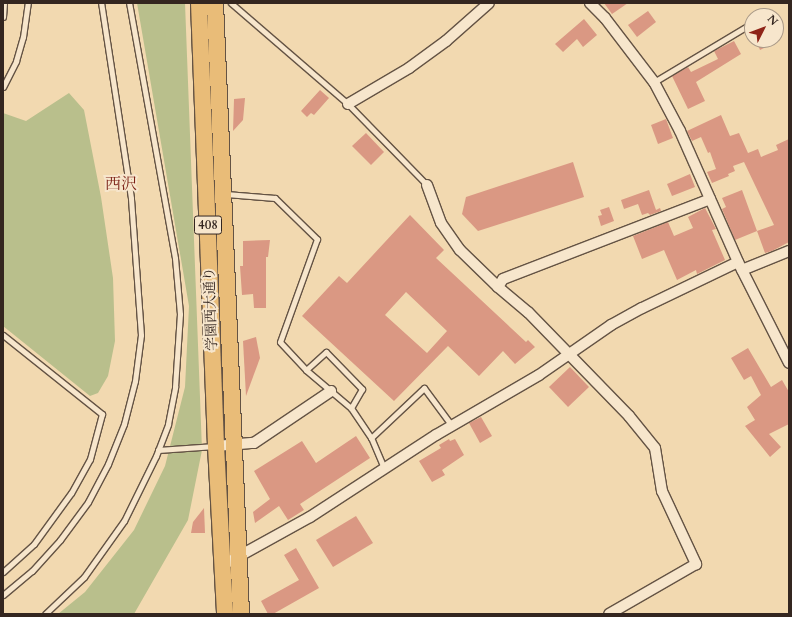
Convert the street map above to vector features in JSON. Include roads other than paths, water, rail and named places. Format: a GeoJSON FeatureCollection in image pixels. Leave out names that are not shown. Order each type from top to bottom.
{"type":"FeatureCollection","features":[{"type":"Feature","properties":{"kind":"highway","name":"学園西大通り"},"geometry":{"type":"LineString","coordinates":[[199,3],[216,446],[226,614]]}},
{"type":"Feature","properties":{"kind":"highway","name":"学園西大通り"},"geometry":{"type":"LineString","coordinates":[[216,3],[232,445],[241,614]]}},
{"type":"Feature","properties":{"kind":"street"},"geometry":{"type":"LineString","coordinates":[[348,104],[408,68],[446,41],[489,3]]}},
{"type":"Feature","properties":{"kind":"street"},"geometry":{"type":"LineString","coordinates":[[590,3],[605,18],[654,82],[680,131],[740,266],[789,364]]}},
{"type":"Feature","properties":{"kind":"street"},"geometry":{"type":"LineString","coordinates":[[427,185],[441,223],[456,244],[498,287],[528,312],[629,416],[655,448],[662,491],[696,564],[609,614]]}},
{"type":"Feature","properties":{"kind":"street"},"geometry":{"type":"LineString","coordinates":[[498,287],[503,279],[710,199]]}},
{"type":"Feature","properties":{"kind":"street"},"geometry":{"type":"LineString","coordinates":[[223,565],[310,517],[384,468],[539,375],[568,354],[642,308],[740,266],[789,251]]}},
{"type":"Feature","properties":{"kind":"street"},"geometry":{"type":"LineString","coordinates":[[216,446],[254,443],[331,391]]}},
{"type":"Feature","properties":{"kind":"lane"},"geometry":{"type":"LineString","coordinates":[[3,17],[4,3]]}},
{"type":"Feature","properties":{"kind":"lane"},"geometry":{"type":"LineString","coordinates":[[3,87],[16,61],[23,37],[28,3]]}},
{"type":"Feature","properties":{"kind":"lane"},"geometry":{"type":"LineString","coordinates":[[3,595],[32,571],[51,550],[88,502],[108,464],[124,424],[135,381],[141,335],[134,220],[101,3]]}},
{"type":"Feature","properties":{"kind":"lane"},"geometry":{"type":"LineString","coordinates":[[45,614],[84,577],[106,550],[142,489],[168,424],[175,387],[180,314],[175,258],[129,3]]}},
{"type":"Feature","properties":{"kind":"lane"},"geometry":{"type":"LineString","coordinates":[[231,3],[348,104],[427,185]]}},
{"type":"Feature","properties":{"kind":"lane"},"geometry":{"type":"LineString","coordinates":[[654,82],[744,28]]}},
{"type":"Feature","properties":{"kind":"lane"},"geometry":{"type":"LineString","coordinates":[[223,193],[275,198],[317,239],[280,342],[306,370],[351,408],[371,438],[384,468]]}},
{"type":"Feature","properties":{"kind":"lane"},"geometry":{"type":"LineString","coordinates":[[3,336],[102,414],[90,459],[71,493],[34,544],[3,572]]}},
{"type":"Feature","properties":{"kind":"lane"},"geometry":{"type":"LineString","coordinates":[[306,370],[326,352],[362,389],[351,408]]}},
{"type":"Feature","properties":{"kind":"lane"},"geometry":{"type":"LineString","coordinates":[[371,438],[424,388],[452,426]]}},
{"type":"Feature","properties":{"kind":"lane"},"geometry":{"type":"LineString","coordinates":[[158,450],[216,446]]}},
{"type":"Feature","properties":{"kind":"district","name":"西沢"},"geometry":{"type":"Point","coordinates":[121,184]}}]}
